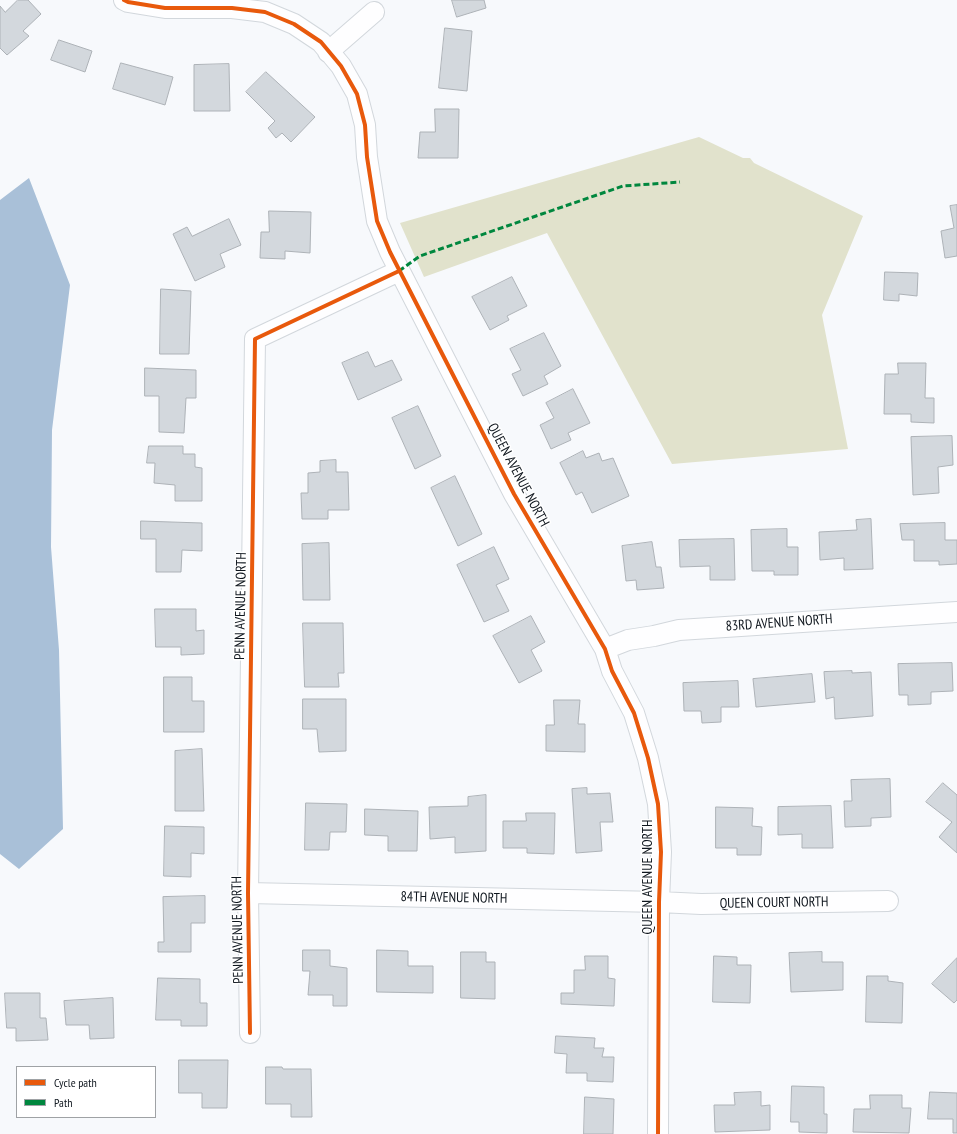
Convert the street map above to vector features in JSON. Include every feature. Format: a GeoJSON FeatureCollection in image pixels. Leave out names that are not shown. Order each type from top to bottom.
{"type":"FeatureCollection","features":[{"type":"Feature","properties":{"kind":"street","name":"QUEEN AVENUE NORTH"},"geometry":{"type":"LineString","coordinates":[[124,0],[165,8],[232,8],[265,12],[294,24],[321,42],[341,66],[358,94],[365,125],[366,157],[377,221],[399,270],[514,494],[605,649],[612,671],[634,713],[648,758],[658,804],[660,844],[658,1134]]}},
{"type":"Feature","properties":{"kind":"street"},"geometry":{"type":"LineString","coordinates":[[328,52],[374,12]]}},
{"type":"Feature","properties":{"kind":"street","name":"PENN AVENUE NORTH"},"geometry":{"type":"LineString","coordinates":[[250,1033],[248,893],[254,339],[399,270]]}},
{"type":"Feature","properties":{"kind":"street","name":"83RD AVENUE NORTH"},"geometry":{"type":"LineString","coordinates":[[605,649],[628,640],[679,630],[957,612]]}},
{"type":"Feature","properties":{"kind":"street","name":"84TH AVENUE NORTH"},"geometry":{"type":"LineString","coordinates":[[248,893],[659,902]]}},
{"type":"Feature","properties":{"kind":"street","name":"QUEEN COURT NORTH"},"geometry":{"type":"LineString","coordinates":[[659,902],[701,904],[888,901]]}},
{"type":"Feature","properties":{"kind":"green space"},"geometry":{"type":"Polygon","coordinates":[[[699,137],[743,158],[750,158],[754,163],[863,216],[822,315],[848,449],[672,464],[547,233],[424,277],[400,223],[699,137]]]}},
{"type":"Feature","properties":{"kind":"water"},"geometry":{"type":"Polygon","coordinates":[[[29,178],[70,285],[52,430],[51,547],[59,650],[63,829],[19,869],[0,854],[0,200],[29,178]]]}},
{"type":"Feature","properties":{"kind":"building"},"geometry":{"type":"Polygon","coordinates":[[[18,0],[28,0],[41,14],[23,31],[29,36],[7,55],[0,48],[0,6],[5,12],[18,0]]]}},
{"type":"Feature","properties":{"kind":"building"},"geometry":{"type":"Polygon","coordinates":[[[452,0],[484,0],[486,8],[457,17],[452,0]]]}},
{"type":"Feature","properties":{"kind":"building"},"geometry":{"type":"Polygon","coordinates":[[[445,28],[472,31],[467,91],[439,88],[445,28]]]}},
{"type":"Feature","properties":{"kind":"building"},"geometry":{"type":"Polygon","coordinates":[[[59,40],[92,51],[85,72],[51,60],[59,40]]]}},
{"type":"Feature","properties":{"kind":"building"},"geometry":{"type":"Polygon","coordinates":[[[121,63],[173,77],[165,105],[113,89],[121,63]]]}},
{"type":"Feature","properties":{"kind":"building"},"geometry":{"type":"Polygon","coordinates":[[[229,64],[230,111],[194,111],[194,65],[229,64]]]}},
{"type":"Feature","properties":{"kind":"building"},"geometry":{"type":"Polygon","coordinates":[[[266,72],[315,117],[291,142],[282,133],[276,138],[268,128],[275,121],[246,92],[266,72]]]}},
{"type":"Feature","properties":{"kind":"building"},"geometry":{"type":"Polygon","coordinates":[[[435,109],[459,109],[458,158],[418,158],[420,132],[435,132],[435,109]]]}},
{"type":"Feature","properties":{"kind":"building"},"geometry":{"type":"Polygon","coordinates":[[[957,205],[957,256],[945,258],[941,231],[954,228],[950,206],[957,205]]]}},
{"type":"Feature","properties":{"kind":"building"},"geometry":{"type":"Polygon","coordinates":[[[269,211],[311,212],[310,253],[285,251],[285,259],[260,258],[261,232],[269,232],[269,211]]]}},
{"type":"Feature","properties":{"kind":"building"},"geometry":{"type":"Polygon","coordinates":[[[229,219],[241,245],[220,254],[225,267],[195,281],[173,234],[187,227],[192,236],[229,219]]]}},
{"type":"Feature","properties":{"kind":"building"},"geometry":{"type":"Polygon","coordinates":[[[885,272],[918,273],[917,296],[899,294],[899,301],[884,300],[885,272]]]}},
{"type":"Feature","properties":{"kind":"building"},"geometry":{"type":"Polygon","coordinates":[[[512,277],[527,306],[507,316],[509,320],[490,330],[472,297],[512,277]]]}},
{"type":"Feature","properties":{"kind":"building"},"geometry":{"type":"Polygon","coordinates":[[[161,289],[191,291],[189,354],[160,354],[161,289]]]}},
{"type":"Feature","properties":{"kind":"building"},"geometry":{"type":"Polygon","coordinates":[[[544,333],[561,366],[544,376],[548,384],[523,396],[512,374],[521,370],[510,349],[544,333]]]}},
{"type":"Feature","properties":{"kind":"building"},"geometry":{"type":"Polygon","coordinates":[[[368,352],[375,367],[392,360],[402,380],[358,400],[342,363],[368,352]]]}},
{"type":"Feature","properties":{"kind":"building"},"geometry":{"type":"Polygon","coordinates":[[[898,363],[926,363],[925,398],[934,398],[934,423],[911,422],[911,414],[884,414],[885,374],[898,374],[898,363]]]}},
{"type":"Feature","properties":{"kind":"building"},"geometry":{"type":"Polygon","coordinates":[[[145,368],[196,370],[196,398],[186,398],[184,433],[159,432],[159,396],[145,396],[145,368]]]}},
{"type":"Feature","properties":{"kind":"building"},"geometry":{"type":"Polygon","coordinates":[[[573,389],[590,423],[568,433],[571,440],[551,449],[540,425],[554,418],[546,403],[573,389]]]}},
{"type":"Feature","properties":{"kind":"building"},"geometry":{"type":"Polygon","coordinates":[[[418,406],[441,456],[415,469],[392,418],[418,406]]]}},
{"type":"Feature","properties":{"kind":"building"},"geometry":{"type":"Polygon","coordinates":[[[952,436],[953,465],[938,467],[939,493],[913,495],[911,437],[952,436]]]}},
{"type":"Feature","properties":{"kind":"building"},"geometry":{"type":"Polygon","coordinates":[[[149,446],[183,446],[183,454],[195,454],[195,467],[202,468],[202,501],[175,501],[175,485],[154,483],[155,463],[147,463],[149,446]]]}},
{"type":"Feature","properties":{"kind":"building"},"geometry":{"type":"Polygon","coordinates":[[[583,451],[586,458],[599,453],[602,461],[613,458],[629,496],[592,513],[582,492],[576,495],[560,463],[583,451]]]}},
{"type":"Feature","properties":{"kind":"building"},"geometry":{"type":"Polygon","coordinates":[[[336,460],[336,472],[348,472],[349,510],[328,510],[328,519],[302,519],[301,493],[308,493],[308,473],[320,472],[320,461],[336,460]]]}},
{"type":"Feature","properties":{"kind":"building"},"geometry":{"type":"Polygon","coordinates":[[[455,476],[482,534],[458,546],[431,488],[455,476]]]}},
{"type":"Feature","properties":{"kind":"building"},"geometry":{"type":"Polygon","coordinates":[[[871,519],[873,569],[844,570],[844,558],[820,560],[819,532],[857,530],[856,520],[871,519]]]}},
{"type":"Feature","properties":{"kind":"building"},"geometry":{"type":"Polygon","coordinates":[[[141,521],[202,523],[202,551],[182,550],[181,572],[156,572],[156,539],[141,539],[141,521]]]}},
{"type":"Feature","properties":{"kind":"building"},"geometry":{"type":"Polygon","coordinates":[[[945,523],[945,540],[957,540],[957,564],[939,565],[939,561],[914,561],[914,540],[902,540],[900,524],[945,523]]]}},
{"type":"Feature","properties":{"kind":"building"},"geometry":{"type":"Polygon","coordinates":[[[787,529],[787,547],[798,547],[798,575],[774,575],[774,571],[752,571],[751,530],[787,529]]]}},
{"type":"Feature","properties":{"kind":"building"},"geometry":{"type":"Polygon","coordinates":[[[734,539],[735,580],[710,580],[710,566],[680,567],[679,540],[734,539]]]}},
{"type":"Feature","properties":{"kind":"building"},"geometry":{"type":"Polygon","coordinates":[[[652,542],[656,567],[661,567],[664,588],[637,590],[636,580],[626,581],[622,546],[652,542]]]}},
{"type":"Feature","properties":{"kind":"building"},"geometry":{"type":"Polygon","coordinates":[[[329,543],[330,600],[303,600],[302,544],[329,543]]]}},
{"type":"Feature","properties":{"kind":"building"},"geometry":{"type":"Polygon","coordinates":[[[494,547],[509,579],[496,585],[509,611],[484,622],[457,565],[494,547]]]}},
{"type":"Feature","properties":{"kind":"building"},"geometry":{"type":"Polygon","coordinates":[[[155,609],[196,609],[196,631],[204,630],[204,654],[181,655],[181,647],[156,647],[155,609]]]}},
{"type":"Feature","properties":{"kind":"building"},"geometry":{"type":"Polygon","coordinates":[[[531,616],[545,642],[531,650],[542,671],[519,683],[493,636],[531,616]]]}},
{"type":"Feature","properties":{"kind":"building"},"geometry":{"type":"Polygon","coordinates":[[[303,623],[343,623],[344,673],[338,673],[339,687],[305,687],[303,623]]]}},
{"type":"Feature","properties":{"kind":"building"},"geometry":{"type":"Polygon","coordinates":[[[952,663],[953,691],[931,692],[931,704],[908,705],[908,695],[899,695],[898,664],[952,663]]]}},
{"type":"Feature","properties":{"kind":"building"},"geometry":{"type":"Polygon","coordinates":[[[852,671],[852,673],[871,672],[873,716],[835,719],[834,697],[826,699],[824,672],[852,671]]]}},
{"type":"Feature","properties":{"kind":"building"},"geometry":{"type":"Polygon","coordinates":[[[812,674],[815,702],[756,707],[753,679],[812,674]]]}},
{"type":"Feature","properties":{"kind":"building"},"geometry":{"type":"Polygon","coordinates":[[[164,677],[192,677],[192,701],[204,701],[204,732],[164,732],[164,677]]]}},
{"type":"Feature","properties":{"kind":"building"},"geometry":{"type":"Polygon","coordinates":[[[738,681],[739,707],[721,707],[721,722],[702,723],[701,711],[684,711],[683,683],[738,681]]]}},
{"type":"Feature","properties":{"kind":"building"},"geometry":{"type":"Polygon","coordinates":[[[303,699],[346,699],[346,751],[319,752],[317,729],[303,729],[303,699]]]}},
{"type":"Feature","properties":{"kind":"building"},"geometry":{"type":"Polygon","coordinates":[[[554,700],[580,700],[578,724],[585,724],[585,752],[546,751],[546,725],[554,725],[554,700]]]}},
{"type":"Feature","properties":{"kind":"building"},"geometry":{"type":"Polygon","coordinates":[[[202,749],[204,811],[175,811],[175,751],[202,749]]]}},
{"type":"Feature","properties":{"kind":"building"},"geometry":{"type":"Polygon","coordinates":[[[890,779],[891,817],[871,818],[871,826],[845,827],[844,801],[852,801],[851,780],[890,779]]]}},
{"type":"Feature","properties":{"kind":"building"},"geometry":{"type":"Polygon","coordinates":[[[943,783],[957,795],[957,853],[939,837],[952,822],[926,802],[943,783]]]}},
{"type":"Feature","properties":{"kind":"building"},"geometry":{"type":"Polygon","coordinates":[[[587,788],[587,794],[610,793],[613,822],[600,822],[602,851],[576,853],[572,789],[587,788]]]}},
{"type":"Feature","properties":{"kind":"building"},"geometry":{"type":"Polygon","coordinates":[[[486,795],[486,851],[455,853],[455,837],[430,839],[429,807],[468,806],[468,797],[486,795]]]}},
{"type":"Feature","properties":{"kind":"building"},"geometry":{"type":"Polygon","coordinates":[[[306,803],[347,804],[346,832],[330,832],[329,850],[305,850],[306,803]]]}},
{"type":"Feature","properties":{"kind":"building"},"geometry":{"type":"Polygon","coordinates":[[[831,806],[833,848],[802,848],[802,834],[778,835],[778,807],[831,806]]]}},
{"type":"Feature","properties":{"kind":"building"},"geometry":{"type":"Polygon","coordinates":[[[716,807],[753,808],[752,826],[762,827],[761,855],[737,855],[737,848],[716,848],[716,807]]]}},
{"type":"Feature","properties":{"kind":"building"},"geometry":{"type":"Polygon","coordinates":[[[365,809],[418,811],[417,851],[388,851],[388,836],[365,835],[365,809]]]}},
{"type":"Feature","properties":{"kind":"building"},"geometry":{"type":"Polygon","coordinates":[[[526,813],[555,813],[554,854],[527,853],[527,848],[503,848],[503,821],[526,821],[526,813]]]}},
{"type":"Feature","properties":{"kind":"building"},"geometry":{"type":"Polygon","coordinates":[[[165,826],[204,827],[204,854],[191,853],[191,877],[164,876],[165,826]]]}},
{"type":"Feature","properties":{"kind":"building"},"geometry":{"type":"Polygon","coordinates":[[[205,896],[205,923],[191,923],[191,952],[158,952],[158,942],[164,942],[163,897],[205,896]]]}},
{"type":"Feature","properties":{"kind":"building"},"geometry":{"type":"Polygon","coordinates":[[[303,950],[330,950],[330,966],[347,968],[347,1006],[333,1006],[333,995],[308,995],[310,971],[303,971],[303,950]]]}},
{"type":"Feature","properties":{"kind":"building"},"geometry":{"type":"Polygon","coordinates":[[[377,950],[408,951],[408,966],[433,966],[433,993],[377,992],[377,950]]]}},
{"type":"Feature","properties":{"kind":"building"},"geometry":{"type":"Polygon","coordinates":[[[461,952],[486,952],[486,962],[495,962],[495,999],[461,998],[461,952]]]}},
{"type":"Feature","properties":{"kind":"building"},"geometry":{"type":"Polygon","coordinates":[[[822,952],[822,962],[843,962],[843,990],[791,992],[789,953],[822,952]]]}},
{"type":"Feature","properties":{"kind":"building"},"geometry":{"type":"Polygon","coordinates":[[[585,956],[608,956],[608,978],[615,979],[614,1006],[561,1004],[561,993],[574,993],[574,970],[585,970],[585,956]]]}},
{"type":"Feature","properties":{"kind":"building"},"geometry":{"type":"Polygon","coordinates":[[[714,956],[737,957],[737,965],[751,965],[750,1003],[713,1002],[714,956]]]}},
{"type":"Feature","properties":{"kind":"building"},"geometry":{"type":"Polygon","coordinates":[[[957,958],[957,1000],[954,1003],[932,984],[957,958]]]}},
{"type":"Feature","properties":{"kind":"building"},"geometry":{"type":"Polygon","coordinates":[[[867,976],[888,976],[888,981],[903,983],[902,1023],[866,1022],[867,976]]]}},
{"type":"Feature","properties":{"kind":"building"},"geometry":{"type":"Polygon","coordinates":[[[158,978],[200,979],[200,1003],[207,1003],[207,1026],[181,1026],[181,1020],[156,1020],[158,978]]]}},
{"type":"Feature","properties":{"kind":"building"},"geometry":{"type":"Polygon","coordinates":[[[5,993],[40,993],[40,1018],[46,1018],[48,1040],[16,1041],[16,1028],[7,1028],[5,993]]]}},
{"type":"Feature","properties":{"kind":"building"},"geometry":{"type":"Polygon","coordinates":[[[113,998],[114,1038],[90,1039],[89,1025],[66,1025],[64,1001],[113,998]]]}},
{"type":"Feature","properties":{"kind":"building"},"geometry":{"type":"Polygon","coordinates":[[[556,1036],[595,1038],[594,1048],[604,1048],[602,1057],[614,1057],[613,1082],[587,1081],[587,1073],[566,1073],[567,1054],[555,1053],[556,1036]]]}},
{"type":"Feature","properties":{"kind":"building"},"geometry":{"type":"Polygon","coordinates":[[[179,1060],[228,1060],[227,1108],[202,1108],[202,1093],[179,1093],[179,1060]]]}},
{"type":"Feature","properties":{"kind":"building"},"geometry":{"type":"Polygon","coordinates":[[[266,1067],[282,1067],[283,1069],[311,1069],[312,1117],[291,1117],[291,1104],[266,1104],[266,1067]]]}},
{"type":"Feature","properties":{"kind":"building"},"geometry":{"type":"Polygon","coordinates":[[[792,1086],[824,1087],[824,1114],[827,1114],[827,1133],[799,1132],[799,1122],[791,1122],[792,1086]]]}},
{"type":"Feature","properties":{"kind":"building"},"geometry":{"type":"Polygon","coordinates":[[[761,1092],[761,1106],[770,1105],[770,1130],[715,1132],[714,1105],[735,1105],[734,1093],[761,1092]]]}},
{"type":"Feature","properties":{"kind":"building"},"geometry":{"type":"Polygon","coordinates":[[[930,1092],[957,1093],[957,1133],[953,1133],[953,1119],[928,1119],[930,1092]]]}},
{"type":"Feature","properties":{"kind":"building"},"geometry":{"type":"Polygon","coordinates":[[[870,1095],[902,1095],[902,1108],[911,1108],[909,1133],[853,1132],[854,1109],[870,1109],[870,1095]]]}},
{"type":"Feature","properties":{"kind":"building"},"geometry":{"type":"Polygon","coordinates":[[[585,1097],[614,1099],[613,1134],[584,1134],[585,1097]]]}},
{"type":"Feature","properties":{"kind":"marked path"},"geometry":{"type":"LineString","coordinates":[[399,271],[420,256],[623,186],[680,182]]}},
{"type":"Feature","properties":{"kind":"cycle path"},"geometry":{"type":"LineString","coordinates":[[124,0],[165,8],[232,8],[265,12],[294,24],[321,42],[341,66],[357,94],[365,125],[367,157],[377,221],[390,252],[514,494],[605,649],[612,671],[634,713],[648,758],[658,804],[661,852],[659,902],[658,1134]]}},
{"type":"Feature","properties":{"kind":"cycle path"},"geometry":{"type":"LineString","coordinates":[[250,1033],[248,893],[255,339],[399,271]]}}]}
